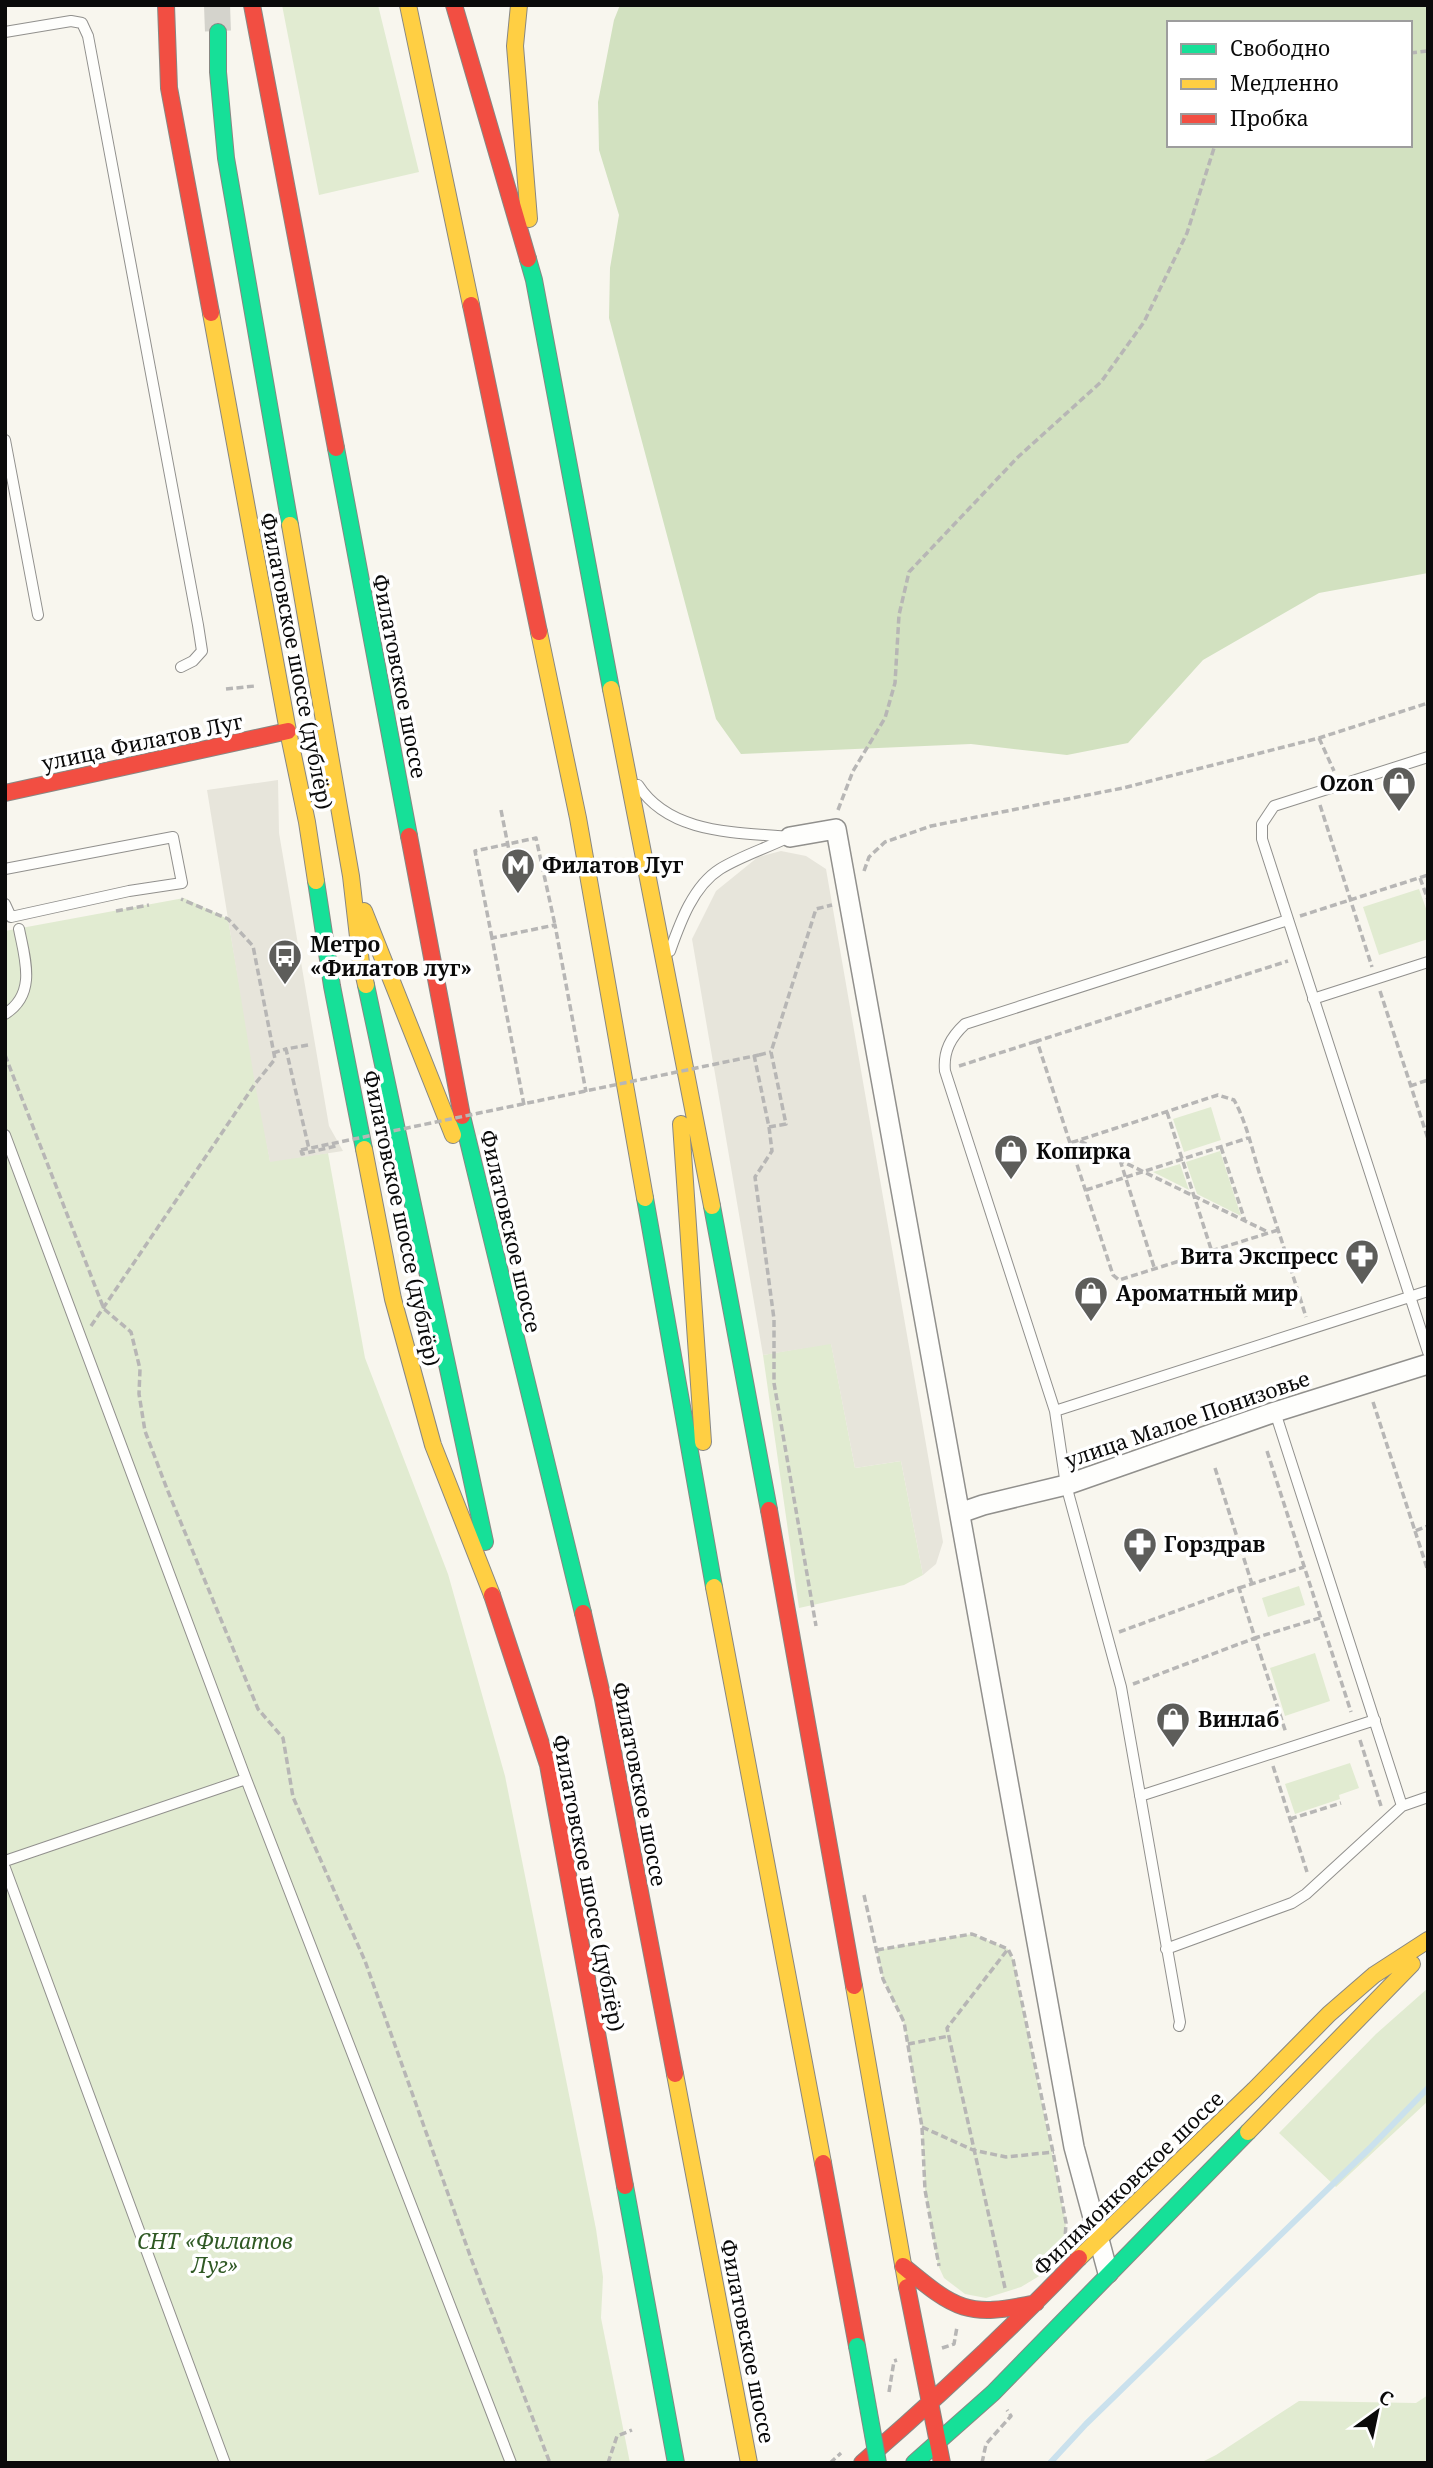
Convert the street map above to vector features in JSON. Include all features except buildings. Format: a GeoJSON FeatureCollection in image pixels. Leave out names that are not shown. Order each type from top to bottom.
{"type":"FeatureCollection","features":[{"type":"Feature","properties":{"kind":"street","name":"Филатовское шоссе (дублёр)"},"geometry":{"type":"LineString","coordinates":[[166,5],[169,88],[307,822],[335,1000],[393,1299],[433,1445],[500,1615],[548,1765],[677,2463]]}},
{"type":"Feature","properties":{"kind":"street","name":"Филатовское шоссе"},"geometry":{"type":"LineString","coordinates":[[253,5],[466,1140],[569,1551],[603,1699],[750,2463]]}},
{"type":"Feature","properties":{"kind":"street"},"geometry":{"type":"LineString","coordinates":[[408,5],[578,818],[713,1580],[878,2463]]}},
{"type":"Feature","properties":{"kind":"street"},"geometry":{"type":"LineString","coordinates":[[454,5],[534,280],[796,1655],[903,2266],[942,2463]]}},
{"type":"Feature","properties":{"kind":"street"},"geometry":{"type":"LineString","coordinates":[[519,5],[515,46],[534,280]]}},
{"type":"Feature","properties":{"kind":"street"},"geometry":{"type":"LineString","coordinates":[[218,32],[218,72],[226,158],[351,876],[361,963],[500,1615]]}},
{"type":"Feature","properties":{"kind":"street","name":"улица Филатов Луг"},"geometry":{"type":"LineString","coordinates":[[5,793],[288,731]]}},
{"type":"Feature","properties":{"kind":"street"},"geometry":{"type":"LineString","coordinates":[[790,837],[836,829],[1074,2147],[1108,2273]]}},
{"type":"Feature","properties":{"kind":"street"},"geometry":{"type":"LineString","coordinates":[[351,876],[483,1210]]}},
{"type":"Feature","properties":{"kind":"street"},"geometry":{"type":"LineString","coordinates":[[673,1003],[713,1580]]}},
{"type":"Feature","properties":{"kind":"street","name":"улица Малое Понизовье"},"geometry":{"type":"LineString","coordinates":[[960,1513],[1066,1485],[1275,1412],[1428,1364]]}},
{"type":"Feature","properties":{"kind":"street","name":"Филимонковское шоссе"},"geometry":{"type":"LineString","coordinates":[[862,2463],[930,2404],[1036,2303],[1329,2014],[1374,1975],[1428,1940]]}},
{"type":"Feature","properties":{"kind":"street"},"geometry":{"type":"LineString","coordinates":[[914,2463],[993,2393],[1428,1949]]}},
{"type":"Feature","properties":{"kind":"street"},"geometry":{"type":"LineString","coordinates":[[903,2266],[944,2299],[963,2308],[993,2311],[1036,2303]]}},
{"type":"Feature","properties":{"kind":"lane"},"geometry":{"type":"LineString","coordinates":[[5,32],[76,21],[82,23],[88,36],[202,651],[193,661],[181,667]]}},
{"type":"Feature","properties":{"kind":"lane"},"geometry":{"type":"LineString","coordinates":[[5,439],[38,615]]}},
{"type":"Feature","properties":{"kind":"lane"},"geometry":{"type":"LineString","coordinates":[[1428,757],[1274,806],[1262,824],[1262,839],[1428,1352]]}},
{"type":"Feature","properties":{"kind":"lane"},"geometry":{"type":"LineString","coordinates":[[625,764],[648,801],[672,816],[704,828],[790,837]]}},
{"type":"Feature","properties":{"kind":"lane"},"geometry":{"type":"LineString","coordinates":[[5,869],[173,837],[182,883],[130,891],[10,917],[5,904]]}},
{"type":"Feature","properties":{"kind":"lane"},"geometry":{"type":"LineString","coordinates":[[665,964],[681,923],[698,891],[719,870],[790,837]]}},
{"type":"Feature","properties":{"kind":"lane"},"geometry":{"type":"LineString","coordinates":[[1179,2026],[1121,1688],[1066,1485],[1055,1411],[945,1071],[945,1056],[948,1044],[965,1024],[1288,920]]}},
{"type":"Feature","properties":{"kind":"lane"},"geometry":{"type":"LineString","coordinates":[[5,1014],[22,998],[29,974],[19,929]]}},
{"type":"Feature","properties":{"kind":"lane"},"geometry":{"type":"LineString","coordinates":[[1313,999],[1428,962]]}},
{"type":"Feature","properties":{"kind":"lane"},"geometry":{"type":"LineString","coordinates":[[5,1135],[246,1779],[511,2463]]}},
{"type":"Feature","properties":{"kind":"lane"},"geometry":{"type":"LineString","coordinates":[[1055,1411],[1428,1291]]}},
{"type":"Feature","properties":{"kind":"lane"},"geometry":{"type":"LineString","coordinates":[[1275,1412],[1402,1806]]}},
{"type":"Feature","properties":{"kind":"lane"},"geometry":{"type":"LineString","coordinates":[[1140,1796],[1375,1720]]}},
{"type":"Feature","properties":{"kind":"lane"},"geometry":{"type":"LineString","coordinates":[[5,1861],[246,1779]]}},
{"type":"Feature","properties":{"kind":"lane"},"geometry":{"type":"LineString","coordinates":[[1166,1949],[1292,1903],[1402,1806],[1428,1797]]}},
{"type":"Feature","properties":{"kind":"lane"},"geometry":{"type":"LineString","coordinates":[[5,1868],[225,2463]]}},
{"type":"Feature","properties":{"kind":"path"},"geometry":{"type":"LineString","coordinates":[[836,829],[838,810],[853,771],[885,718],[895,683],[899,615],[909,572],[1018,457],[1101,382],[1144,321],[1187,233],[1214,147]]}},
{"type":"Feature","properties":{"kind":"path"},"geometry":{"type":"LineString","coordinates":[[226,689],[255,686]]}},
{"type":"Feature","properties":{"kind":"path"},"geometry":{"type":"LineString","coordinates":[[864,872],[869,857],[885,842],[931,826],[1123,788],[1319,738],[1428,704]]}},
{"type":"Feature","properties":{"kind":"path"},"geometry":{"type":"LineString","coordinates":[[1319,738],[1340,785]]}},
{"type":"Feature","properties":{"kind":"path"},"geometry":{"type":"LineString","coordinates":[[501,810],[514,881]]}},
{"type":"Feature","properties":{"kind":"path"},"geometry":{"type":"LineString","coordinates":[[524,1105],[475,851],[508,844],[537,838],[586,1092]]}},
{"type":"Feature","properties":{"kind":"path"},"geometry":{"type":"LineString","coordinates":[[1288,920],[1428,875]]}},
{"type":"Feature","properties":{"kind":"path"},"geometry":{"type":"LineString","coordinates":[[1420,878],[1428,900]]}},
{"type":"Feature","properties":{"kind":"path"},"geometry":{"type":"LineString","coordinates":[[88,1331],[255,1084],[275,1059],[253,946],[228,919],[184,898],[170,901]]}},
{"type":"Feature","properties":{"kind":"path"},"geometry":{"type":"LineString","coordinates":[[115,911],[156,903]]}},
{"type":"Feature","properties":{"kind":"path"},"geometry":{"type":"LineString","coordinates":[[769,1127],[786,1124],[771,1052],[816,909],[833,905]]}},
{"type":"Feature","properties":{"kind":"path"},"geometry":{"type":"LineString","coordinates":[[492,938],[555,925]]}},
{"type":"Feature","properties":{"kind":"path"},"geometry":{"type":"LineString","coordinates":[[945,1071],[1300,957]]}},
{"type":"Feature","properties":{"kind":"path"},"geometry":{"type":"LineString","coordinates":[[1037,1041],[1115,1278],[1123,1280],[1278,1230]]}},
{"type":"Feature","properties":{"kind":"path"},"geometry":{"type":"LineString","coordinates":[[273,1052],[308,1045]]}},
{"type":"Feature","properties":{"kind":"path"},"geometry":{"type":"LineString","coordinates":[[286,1049],[309,1149]]}},
{"type":"Feature","properties":{"kind":"path"},"geometry":{"type":"LineString","coordinates":[[336,1146],[302,1154],[301,1150],[771,1052]]}},
{"type":"Feature","properties":{"kind":"path"},"geometry":{"type":"LineString","coordinates":[[5,1055],[104,1309],[131,1332],[140,1369],[139,1394],[149,1443],[258,1709],[282,1738],[293,1797],[365,1961],[472,2261],[550,2463]]}},
{"type":"Feature","properties":{"kind":"path"},"geometry":{"type":"LineString","coordinates":[[757,1055],[772,1151],[755,1177],[774,1320],[774,1383],[817,1633]]}},
{"type":"Feature","properties":{"kind":"path"},"geometry":{"type":"LineString","coordinates":[[1410,1086],[1428,1080]]}},
{"type":"Feature","properties":{"kind":"path"},"geometry":{"type":"LineString","coordinates":[[1070,1143],[1218,1095],[1234,1100],[1305,1312]]}},
{"type":"Feature","properties":{"kind":"path"},"geometry":{"type":"LineString","coordinates":[[1167,1112],[1212,1252]]}},
{"type":"Feature","properties":{"kind":"path"},"geometry":{"type":"LineString","coordinates":[[1086,1190],[1248,1138]]}},
{"type":"Feature","properties":{"kind":"path"},"geometry":{"type":"LineString","coordinates":[[1079,1140],[1270,1233]]}},
{"type":"Feature","properties":{"kind":"path"},"geometry":{"type":"LineString","coordinates":[[1221,1146],[1245,1221]]}},
{"type":"Feature","properties":{"kind":"path"},"geometry":{"type":"LineString","coordinates":[[1119,1160],[1155,1270]]}},
{"type":"Feature","properties":{"kind":"path"},"geometry":{"type":"LineString","coordinates":[[1367,1383],[1428,1572]]}},
{"type":"Feature","properties":{"kind":"path"},"geometry":{"type":"LineString","coordinates":[[1267,1451],[1386,1821]]}},
{"type":"Feature","properties":{"kind":"path"},"geometry":{"type":"LineString","coordinates":[[1215,1468],[1252,1584]]}},
{"type":"Feature","properties":{"kind":"path"},"geometry":{"type":"LineString","coordinates":[[1415,1531],[1428,1527]]}},
{"type":"Feature","properties":{"kind":"path"},"geometry":{"type":"LineString","coordinates":[[1107,1637],[1239,1588],[1323,1561]]}},
{"type":"Feature","properties":{"kind":"path"},"geometry":{"type":"LineString","coordinates":[[1239,1588],[1290,1748]]}},
{"type":"Feature","properties":{"kind":"path"},"geometry":{"type":"LineString","coordinates":[[1121,1688],[1255,1638],[1340,1611]]}},
{"type":"Feature","properties":{"kind":"path"},"geometry":{"type":"LineString","coordinates":[[1269,1754],[1312,1888]]}},
{"type":"Feature","properties":{"kind":"path"},"geometry":{"type":"LineString","coordinates":[[1290,1819],[1341,1803]]}},
{"type":"Feature","properties":{"kind":"path"},"geometry":{"type":"LineString","coordinates":[[861,1885],[883,1979],[904,2022],[922,2127],[925,2190],[939,2265],[944,2278]]}},
{"type":"Feature","properties":{"kind":"path"},"geometry":{"type":"LineString","coordinates":[[877,1950],[972,1934],[1008,1949],[1013,1959],[1053,2152],[1066,2223],[1065,2239]]}},
{"type":"Feature","properties":{"kind":"path"},"geometry":{"type":"LineString","coordinates":[[1006,2294],[947,2028],[1008,1949]]}},
{"type":"Feature","properties":{"kind":"path"},"geometry":{"type":"LineString","coordinates":[[908,2044],[949,2036]]}},
{"type":"Feature","properties":{"kind":"path"},"geometry":{"type":"LineString","coordinates":[[922,2127],[973,2150],[1006,2157],[1074,2147]]}},
{"type":"Feature","properties":{"kind":"path"},"geometry":{"type":"LineString","coordinates":[[982,2463],[986,2444],[1011,2416]]}},
{"type":"Feature","properties":{"kind":"path"},"geometry":{"type":"LineString","coordinates":[[608,2463],[617,2436],[632,2430]]}},
{"type":"Feature","properties":{"kind":"green space"},"geometry":{"type":"Polygon","coordinates":[[[282,5],[378,5],[419,172],[319,195],[282,5]]]}},
{"type":"Feature","properties":{"kind":"green space"},"geometry":{"type":"Polygon","coordinates":[[[620,5],[1428,5],[1428,573],[1319,593],[1203,660],[1128,743],[1067,755],[971,744],[741,754],[716,719],[609,318],[610,268],[619,215],[599,150],[598,102],[614,20],[620,5]]]}},
{"type":"Feature","properties":{"kind":"green space"},"geometry":{"type":"Polygon","coordinates":[[[1419,889],[1428,914],[1428,939],[1379,955],[1363,907],[1419,889]]]}},
{"type":"Feature","properties":{"kind":"green space","name":"СНТ «Филатов Луг»"},"geometry":{"type":"Polygon","coordinates":[[[184,898],[228,919],[270,1161],[328,1153],[365,1358],[448,1574],[505,1776],[596,2229],[603,2277],[601,2318],[630,2463],[5,2463],[5,931],[184,898]]]}},
{"type":"Feature","properties":{"kind":"green space"},"geometry":{"type":"Polygon","coordinates":[[[1211,1107],[1221,1140],[1184,1152],[1173,1119],[1211,1107]]]}},
{"type":"Feature","properties":{"kind":"green space"},"geometry":{"type":"Polygon","coordinates":[[[1220,1151],[1241,1216],[1197,1194],[1186,1162],[1220,1151]]]}},
{"type":"Feature","properties":{"kind":"green space"},"geometry":{"type":"Polygon","coordinates":[[[1180,1164],[1189,1190],[1153,1172],[1180,1164]]]}},
{"type":"Feature","properties":{"kind":"green space"},"geometry":{"type":"Polygon","coordinates":[[[831,1343],[855,1468],[901,1461],[923,1575],[904,1585],[799,1608],[763,1355],[831,1343]]]}},
{"type":"Feature","properties":{"kind":"green space"},"geometry":{"type":"Polygon","coordinates":[[[1299,1586],[1305,1605],[1268,1617],[1262,1598],[1299,1586]]]}},
{"type":"Feature","properties":{"kind":"green space"},"geometry":{"type":"Polygon","coordinates":[[[1315,1653],[1330,1701],[1285,1716],[1270,1668],[1315,1653]]]}},
{"type":"Feature","properties":{"kind":"green space"},"geometry":{"type":"Polygon","coordinates":[[[1350,1763],[1359,1788],[1339,1795],[1340,1799],[1295,1814],[1285,1784],[1350,1763]]]}},
{"type":"Feature","properties":{"kind":"green space"},"geometry":{"type":"Polygon","coordinates":[[[972,1934],[1008,1949],[1013,1959],[1066,2223],[1062,2252],[1041,2275],[1021,2287],[986,2298],[965,2294],[944,2278],[938,2265],[925,2190],[922,2127],[904,2023],[883,1979],[877,1950],[972,1934]]]}},
{"type":"Feature","properties":{"kind":"green space"},"geometry":{"type":"Polygon","coordinates":[[[1428,1988],[1428,2101],[1336,2187],[1279,2133],[1376,2034],[1428,1988]]]}},
{"type":"Feature","properties":{"kind":"green space"},"geometry":{"type":"Polygon","coordinates":[[[1428,2395],[1428,2460],[1418,2463],[1200,2463],[1299,2401],[1416,2403],[1428,2395]]]}},
{"type":"Feature","properties":{"kind":"shaded area"},"geometry":{"type":"Polygon","coordinates":[[[278,780],[279,833],[329,1126],[343,1151],[270,1162],[207,790],[278,780]]]}},
{"type":"Feature","properties":{"kind":"shaded area"},"geometry":{"type":"Polygon","coordinates":[[[781,851],[806,856],[826,869],[943,1542],[936,1564],[923,1575],[901,1461],[855,1468],[831,1344],[763,1355],[692,939],[716,891],[758,857],[781,851]]]}},
{"type":"Feature","properties":{"kind":"waterway"},"geometry":{"type":"LineString","coordinates":[[1050,2463],[1086,2424],[1370,2148],[1428,2088]]}},
{"type":"Feature","properties":{"kind":"tunnel"},"geometry":{"type":"LineString","coordinates":[[217,5],[218,32]]}},
{"type":"Feature","properties":{"kind":"traffic: fast"},"geometry":{"type":"LineString","coordinates":[[218,32],[218,72],[226,158],[290,525]]}},
{"type":"Feature","properties":{"kind":"traffic: fast"},"geometry":{"type":"LineString","coordinates":[[528,259],[611,689]]}},
{"type":"Feature","properties":{"kind":"traffic: fast"},"geometry":{"type":"LineString","coordinates":[[336,448],[409,836]]}},
{"type":"Feature","properties":{"kind":"traffic: fast"},"geometry":{"type":"LineString","coordinates":[[316,881],[332,986],[364,1149]]}},
{"type":"Feature","properties":{"kind":"traffic: fast"},"geometry":{"type":"LineString","coordinates":[[366,985],[485,1542]]}},
{"type":"Feature","properties":{"kind":"traffic: fast"},"geometry":{"type":"LineString","coordinates":[[462,1116],[583,1613]]}},
{"type":"Feature","properties":{"kind":"traffic: fast"},"geometry":{"type":"LineString","coordinates":[[645,1198],[714,1587]]}},
{"type":"Feature","properties":{"kind":"traffic: fast"},"geometry":{"type":"LineString","coordinates":[[712,1206],[769,1510]]}},
{"type":"Feature","properties":{"kind":"traffic: fast"},"geometry":{"type":"LineString","coordinates":[[914,2463],[993,2393],[1248,2132]]}},
{"type":"Feature","properties":{"kind":"traffic: fast"},"geometry":{"type":"LineString","coordinates":[[625,2186],[676,2463]]}},
{"type":"Feature","properties":{"kind":"traffic: fast"},"geometry":{"type":"LineString","coordinates":[[857,2346],[878,2463]]}},
{"type":"Feature","properties":{"kind":"traffic: slow"},"geometry":{"type":"LineString","coordinates":[[408,5],[471,305]]}},
{"type":"Feature","properties":{"kind":"traffic: slow"},"geometry":{"type":"LineString","coordinates":[[519,5],[515,46],[529,219]]}},
{"type":"Feature","properties":{"kind":"traffic: slow"},"geometry":{"type":"LineString","coordinates":[[211,313],[316,881]]}},
{"type":"Feature","properties":{"kind":"traffic: slow"},"geometry":{"type":"LineString","coordinates":[[290,525],[351,876],[366,985]]}},
{"type":"Feature","properties":{"kind":"traffic: slow"},"geometry":{"type":"LineString","coordinates":[[539,632],[578,818],[645,1198]]}},
{"type":"Feature","properties":{"kind":"traffic: slow"},"geometry":{"type":"LineString","coordinates":[[611,689],[712,1206]]}},
{"type":"Feature","properties":{"kind":"traffic: slow"},"geometry":{"type":"LineString","coordinates":[[364,911],[453,1135]]}},
{"type":"Feature","properties":{"kind":"traffic: slow"},"geometry":{"type":"LineString","coordinates":[[681,1124],[703,1442]]}},
{"type":"Feature","properties":{"kind":"traffic: slow"},"geometry":{"type":"LineString","coordinates":[[364,1149],[393,1299],[433,1445],[492,1595]]}},
{"type":"Feature","properties":{"kind":"traffic: slow"},"geometry":{"type":"LineString","coordinates":[[714,1587],[823,2163]]}},
{"type":"Feature","properties":{"kind":"traffic: slow"},"geometry":{"type":"LineString","coordinates":[[1079,2258],[1329,2014],[1374,1975],[1428,1940]]}},
{"type":"Feature","properties":{"kind":"traffic: slow"},"geometry":{"type":"LineString","coordinates":[[1248,2132],[1412,1964]]}},
{"type":"Feature","properties":{"kind":"traffic: slow"},"geometry":{"type":"LineString","coordinates":[[854,1986],[907,2287]]}},
{"type":"Feature","properties":{"kind":"traffic: slow"},"geometry":{"type":"LineString","coordinates":[[675,2074],[749,2463]]}},
{"type":"Feature","properties":{"kind":"traffic: jam"},"geometry":{"type":"LineString","coordinates":[[166,5],[169,88],[211,313]]}},
{"type":"Feature","properties":{"kind":"traffic: jam"},"geometry":{"type":"LineString","coordinates":[[252,5],[336,448]]}},
{"type":"Feature","properties":{"kind":"traffic: jam"},"geometry":{"type":"LineString","coordinates":[[454,5],[528,259]]}},
{"type":"Feature","properties":{"kind":"traffic: jam"},"geometry":{"type":"LineString","coordinates":[[471,305],[539,632]]}},
{"type":"Feature","properties":{"kind":"traffic: jam"},"geometry":{"type":"LineString","coordinates":[[5,793],[288,731]]}},
{"type":"Feature","properties":{"kind":"traffic: jam"},"geometry":{"type":"LineString","coordinates":[[409,836],[462,1116]]}},
{"type":"Feature","properties":{"kind":"traffic: jam"},"geometry":{"type":"LineString","coordinates":[[769,1510],[854,1986]]}},
{"type":"Feature","properties":{"kind":"traffic: jam"},"geometry":{"type":"LineString","coordinates":[[492,1595],[548,1765],[625,2186]]}},
{"type":"Feature","properties":{"kind":"traffic: jam"},"geometry":{"type":"LineString","coordinates":[[583,1613],[603,1699],[675,2074]]}},
{"type":"Feature","properties":{"kind":"traffic: jam"},"geometry":{"type":"LineString","coordinates":[[823,2163],[857,2346]]}},
{"type":"Feature","properties":{"kind":"traffic: jam"},"geometry":{"type":"LineString","coordinates":[[862,2463],[973,2363],[1079,2258]]}},
{"type":"Feature","properties":{"kind":"traffic: jam"},"geometry":{"type":"LineString","coordinates":[[903,2266],[936,2292],[964,2307],[994,2310],[1036,2303]]}},
{"type":"Feature","properties":{"kind":"traffic: jam"},"geometry":{"type":"LineString","coordinates":[[907,2287],[942,2463]]}},
{"type":"Feature","properties":{"kind":"place","name":"Ozon"},"geometry":{"type":"Point","coordinates":[1399,813]}},
{"type":"Feature","properties":{"kind":"place","name":"Филатов Луг"},"geometry":{"type":"Point","coordinates":[518,895]}},
{"type":"Feature","properties":{"kind":"place","name":"Метро «Филатов луг»"},"geometry":{"type":"Point","coordinates":[285,986]}},
{"type":"Feature","properties":{"kind":"place","name":"Копирка"},"geometry":{"type":"Point","coordinates":[1011,1181]}},
{"type":"Feature","properties":{"kind":"place","name":"Вита Экспресс"},"geometry":{"type":"Point","coordinates":[1362,1286]}},
{"type":"Feature","properties":{"kind":"place","name":"Ароматный мир"},"geometry":{"type":"Point","coordinates":[1091,1323]}},
{"type":"Feature","properties":{"kind":"place","name":"Горздрав"},"geometry":{"type":"Point","coordinates":[1140,1574]}},
{"type":"Feature","properties":{"kind":"place","name":"Винлаб"},"geometry":{"type":"Point","coordinates":[1173,1749]}}]}
